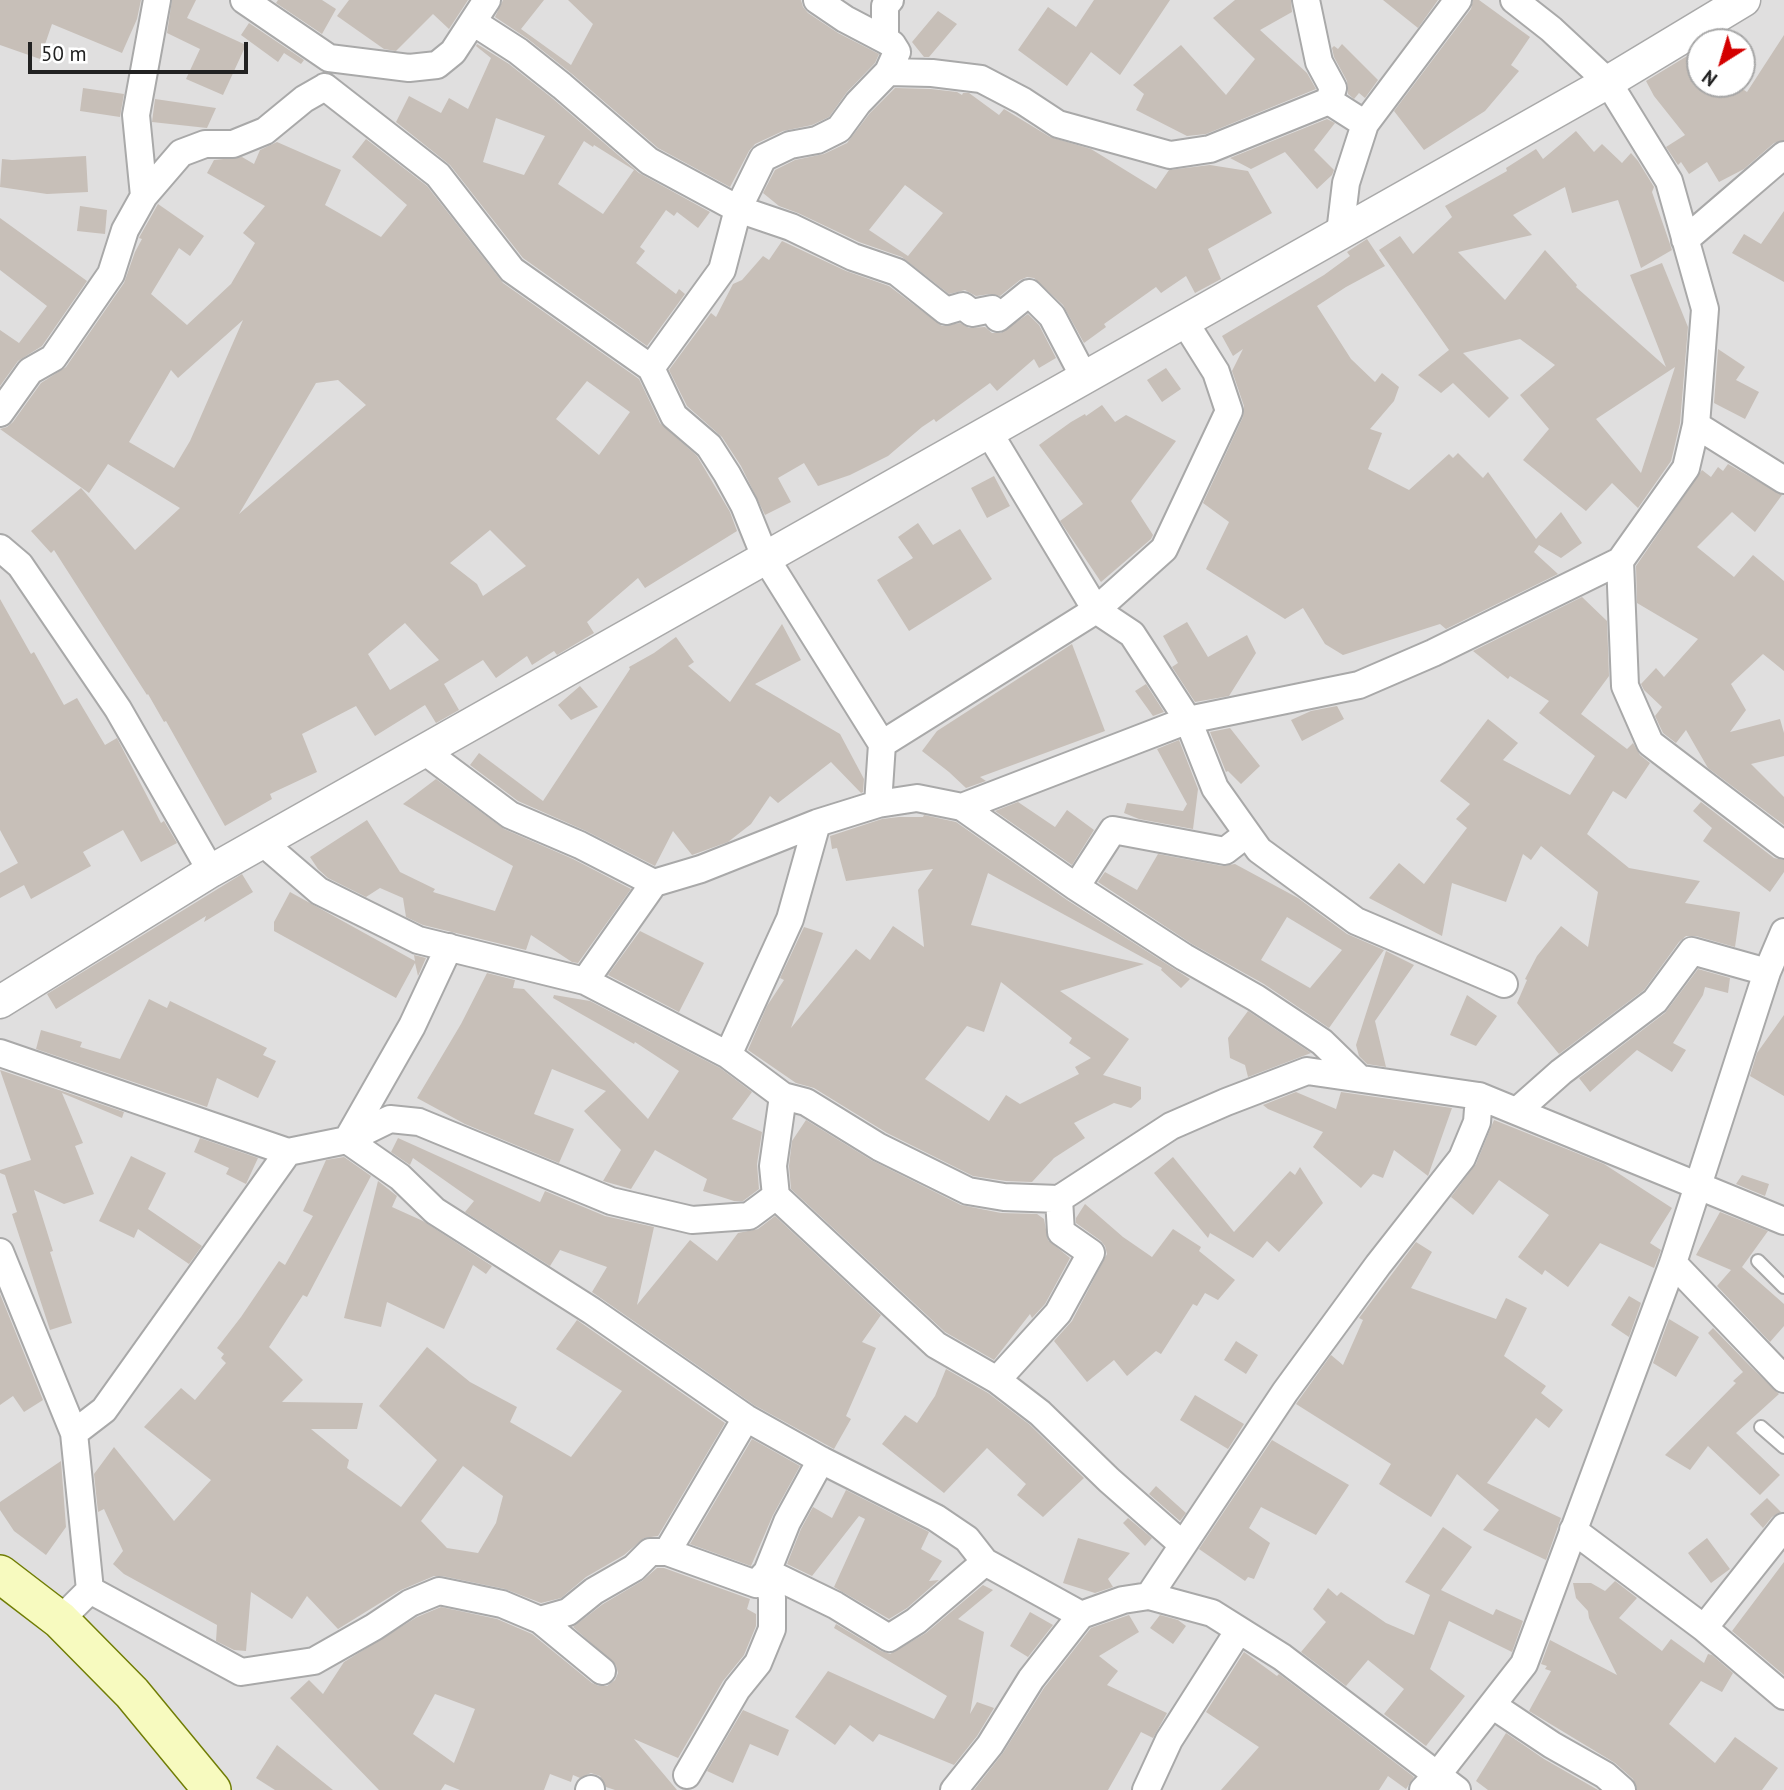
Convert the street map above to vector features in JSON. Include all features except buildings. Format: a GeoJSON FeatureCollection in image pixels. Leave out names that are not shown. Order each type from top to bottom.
{"type":"FeatureCollection","features":[{"type":"Feature","properties":{"kind":"main road"},"geometry":{"type":"LineString","coordinates":[[0,1574],[60,1620],[132,1693],[212,1790]]}},
{"type":"Feature","properties":{"kind":"street"},"geometry":{"type":"LineString","coordinates":[[144,196],[136,115],[157,0]]}},
{"type":"Feature","properties":{"kind":"street"},"geometry":{"type":"LineString","coordinates":[[244,0],[329,58],[409,68],[436,65],[453,52],[479,7],[517,51],[649,160],[738,209],[791,227],[844,253],[897,272],[946,311],[963,306],[972,313],[992,309],[998,318],[1029,293],[1052,316],[1084,377]]}},
{"type":"Feature","properties":{"kind":"street"},"geometry":{"type":"LineString","coordinates":[[652,368],[722,270],[738,209],[763,158],[790,145],[817,139],[839,129],[858,103],[888,72],[897,52],[892,44],[845,19],[817,0]]}},
{"type":"Feature","properties":{"kind":"street"},"geometry":{"type":"LineString","coordinates":[[885,40],[886,6],[890,0]]}},
{"type":"Feature","properties":{"kind":"street"},"geometry":{"type":"LineString","coordinates":[[1306,0],[1319,62],[1332,89],[1329,101]]}},
{"type":"Feature","properties":{"kind":"street"},"geometry":{"type":"LineString","coordinates":[[1340,233],[1346,183],[1365,124],[1458,0]]}},
{"type":"Feature","properties":{"kind":"street"},"geometry":{"type":"LineString","coordinates":[[962,807],[1188,720],[1359,685],[1433,653],[1620,561],[1686,468],[1696,425],[1705,309],[1669,181],[1608,82],[1551,29],[1514,0]]}},
{"type":"Feature","properties":{"kind":"street"},"geometry":{"type":"LineString","coordinates":[[0,1002],[211,871],[1608,82],[1744,0]]}},
{"type":"Feature","properties":{"kind":"street"},"geometry":{"type":"LineString","coordinates":[[325,87],[329,58]]}},
{"type":"Feature","properties":{"kind":"street"},"geometry":{"type":"LineString","coordinates":[[888,72],[932,73],[981,79],[1058,124],[1170,155],[1210,149],[1329,101]]}},
{"type":"Feature","properties":{"kind":"street"},"geometry":{"type":"LineString","coordinates":[[0,413],[30,372],[53,358],[111,274],[125,230],[144,196],[181,153],[205,144],[233,144],[265,131],[304,99],[325,87]]}},
{"type":"Feature","properties":{"kind":"street"},"geometry":{"type":"LineString","coordinates":[[325,87],[438,175],[512,270],[652,368],[674,416],[709,446],[727,474],[744,505],[765,556],[881,744],[878,804]]}},
{"type":"Feature","properties":{"kind":"street"},"geometry":{"type":"LineString","coordinates":[[1329,101],[1365,124]]}},
{"type":"Feature","properties":{"kind":"street"},"geometry":{"type":"LineString","coordinates":[[1685,240],[1784,155]]}},
{"type":"Feature","properties":{"kind":"street"},"geometry":{"type":"LineString","coordinates":[[881,744],[1096,610],[1164,549],[1229,411],[1216,372],[1184,321]]}},
{"type":"Feature","properties":{"kind":"street"},"geometry":{"type":"LineString","coordinates":[[1696,425],[1784,480]]}},
{"type":"Feature","properties":{"kind":"street"},"geometry":{"type":"LineString","coordinates":[[988,430],[1096,610],[1132,634],[1188,720],[1215,788],[1259,850],[1356,921],[1504,984]]}},
{"type":"Feature","properties":{"kind":"street"},"geometry":{"type":"LineString","coordinates":[[0,548],[20,565],[118,709],[211,871]]}},
{"type":"Feature","properties":{"kind":"street"},"geometry":{"type":"LineString","coordinates":[[1620,561],[1625,686],[1650,743],[1784,845]]}},
{"type":"Feature","properties":{"kind":"street"},"geometry":{"type":"LineString","coordinates":[[423,750],[510,815],[580,845],[654,883]]}},
{"type":"Feature","properties":{"kind":"street"},"geometry":{"type":"LineString","coordinates":[[586,981],[654,883],[701,869],[817,824],[878,804],[917,798],[962,807],[1076,887],[1322,1042],[1358,1077]]}},
{"type":"Feature","properties":{"kind":"street"},"geometry":{"type":"LineString","coordinates":[[728,1055],[756,999],[790,919],[817,824]]}},
{"type":"Feature","properties":{"kind":"street"},"geometry":{"type":"LineString","coordinates":[[1076,887],[1113,830],[1225,851],[1247,834]]}},
{"type":"Feature","properties":{"kind":"street"},"geometry":{"type":"LineString","coordinates":[[262,842],[319,891],[418,940],[586,981],[728,1055],[783,1096],[806,1102],[878,1147],[968,1191],[1004,1198],[1059,1199],[1171,1126],[1307,1071],[1479,1096],[1784,1221]]}},
{"type":"Feature","properties":{"kind":"street"},"geometry":{"type":"LineString","coordinates":[[954,1790],[990,1745],[1031,1679],[1081,1615],[1124,1600],[1149,1596],[1212,1613],[1282,1657],[1439,1785],[1492,1705],[1524,1664],[1673,1263],[1767,972],[1784,932]]}},
{"type":"Feature","properties":{"kind":"street"},"geometry":{"type":"LineString","coordinates":[[347,1140],[412,1026],[449,947]]}},
{"type":"Feature","properties":{"kind":"street"},"geometry":{"type":"LineString","coordinates":[[1517,1111],[1562,1072],[1655,1001],[1692,951],[1767,972]]}},
{"type":"Feature","properties":{"kind":"street"},"geometry":{"type":"LineString","coordinates":[[0,1054],[288,1152],[347,1140],[390,1119],[419,1122],[611,1201],[692,1220],[749,1216],[776,1196]]}},
{"type":"Feature","properties":{"kind":"street"},"geometry":{"type":"LineString","coordinates":[[783,1096],[773,1166],[776,1196],[936,1345],[997,1380],[1040,1413],[1109,1480],[1183,1545]]}},
{"type":"Feature","properties":{"kind":"street"},"geometry":{"type":"LineString","coordinates":[[1149,1596],[1316,1350],[1462,1158],[1477,1122],[1479,1096]]}},
{"type":"Feature","properties":{"kind":"street"},"geometry":{"type":"LineString","coordinates":[[347,1140],[400,1177],[435,1212],[592,1311],[746,1418],[821,1460],[936,1518],[967,1539],[985,1562],[1081,1615]]}},
{"type":"Feature","properties":{"kind":"street"},"geometry":{"type":"LineString","coordinates":[[74,1433],[104,1410],[288,1152]]}},
{"type":"Feature","properties":{"kind":"street"},"geometry":{"type":"LineString","coordinates":[[997,1380],[1058,1313],[1091,1253],[1061,1232],[1059,1199]]}},
{"type":"Feature","properties":{"kind":"street"},"geometry":{"type":"LineString","coordinates":[[0,1252],[74,1433],[90,1590]]}},
{"type":"Feature","properties":{"kind":"street"},"geometry":{"type":"LineString","coordinates":[[1673,1263],[1784,1379]]}},
{"type":"Feature","properties":{"kind":"street"},"geometry":{"type":"LineString","coordinates":[[667,1552],[746,1418]]}},
{"type":"Feature","properties":{"kind":"street"},"geometry":{"type":"LineString","coordinates":[[540,1620],[568,1612],[594,1591],[634,1568],[650,1552],[667,1552],[756,1584],[767,1572],[788,1522],[821,1460]]}},
{"type":"Feature","properties":{"kind":"street"},"geometry":{"type":"LineString","coordinates":[[1704,1628],[1784,1528]]}},
{"type":"Feature","properties":{"kind":"street"},"geometry":{"type":"LineString","coordinates":[[1573,1530],[1704,1628],[1784,1696]]}},
{"type":"Feature","properties":{"kind":"street"},"geometry":{"type":"LineString","coordinates":[[767,1572],[835,1605],[889,1638],[916,1621],[985,1562]]}},
{"type":"Feature","properties":{"kind":"street"},"geometry":{"type":"LineString","coordinates":[[687,1774],[737,1689],[758,1663],[772,1629],[772,1598],[767,1572]]}},
{"type":"Feature","properties":{"kind":"street"},"geometry":{"type":"LineString","coordinates":[[90,1590],[241,1672],[314,1661],[410,1603],[439,1591],[502,1604],[540,1620],[602,1671]]}},
{"type":"Feature","properties":{"kind":"street"},"geometry":{"type":"LineString","coordinates":[[60,1620],[90,1590]]}},
{"type":"Feature","properties":{"kind":"street"},"geometry":{"type":"LineString","coordinates":[[1146,1790],[1170,1740],[1239,1630]]}},
{"type":"Feature","properties":{"kind":"street"},"geometry":{"type":"LineString","coordinates":[[1492,1705],[1552,1745],[1605,1775],[1622,1790]]}},
{"type":"Feature","properties":{"kind":"lane"},"geometry":{"type":"LineString","coordinates":[[1758,1261],[1784,1287]]}},
{"type":"Feature","properties":{"kind":"lane"},"geometry":{"type":"LineString","coordinates":[[1761,1427],[1784,1447]]}},
{"type":"Feature","properties":{"kind":"shaded area"},"geometry":{"type":"Polygon","coordinates":[[[0,0],[1784,0],[1784,1790],[0,1790],[0,0]]]}}]}
